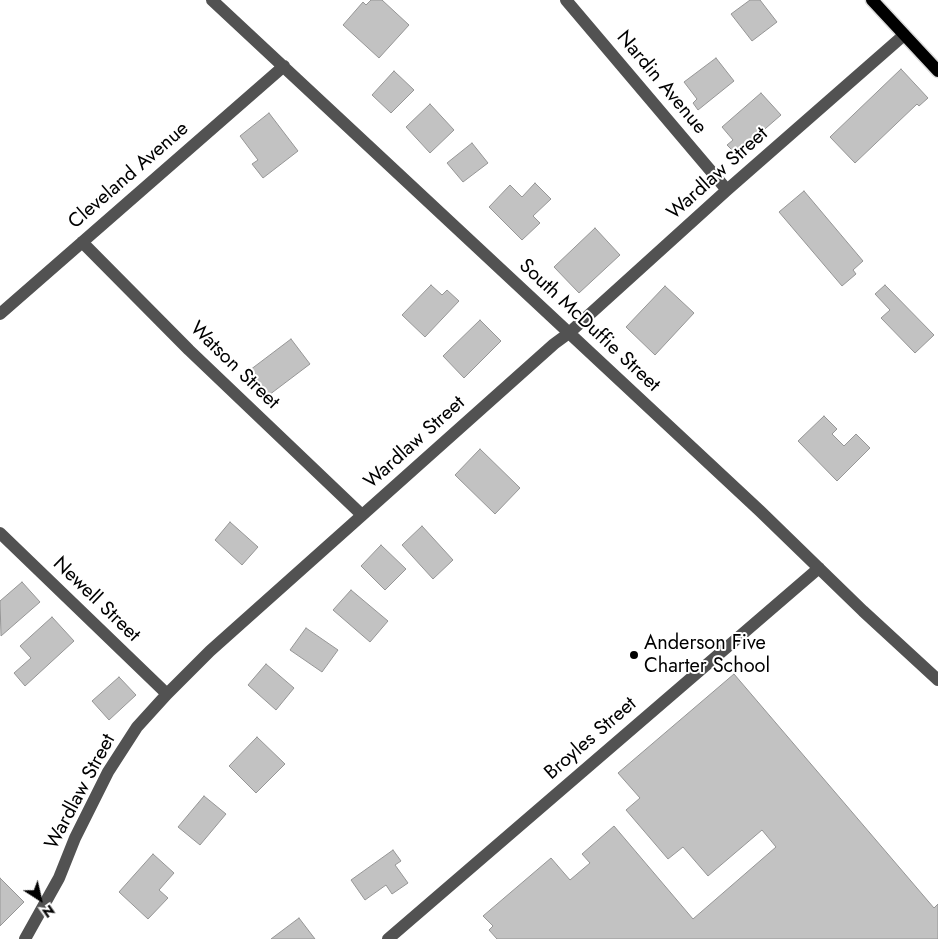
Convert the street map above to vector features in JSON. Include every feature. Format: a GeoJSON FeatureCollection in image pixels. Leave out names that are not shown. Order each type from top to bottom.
{"type":"FeatureCollection","features":[{"type":"Feature","properties":{"kind":"main road"},"geometry":{"type":"LineString","coordinates":[[872,0],[938,71]]}},
{"type":"Feature","properties":{"kind":"street","name":"South McDuffie Street"},"geometry":{"type":"LineString","coordinates":[[212,0],[938,680]]}},
{"type":"Feature","properties":{"kind":"street","name":"Nardin Avenue"},"geometry":{"type":"LineString","coordinates":[[566,0],[727,190]]}},
{"type":"Feature","properties":{"kind":"street","name":"Wardlaw Street"},"geometry":{"type":"LineString","coordinates":[[25,939],[60,878],[74,838],[108,772],[137,727],[167,694],[210,651],[362,515],[904,35]]}},
{"type":"Feature","properties":{"kind":"street","name":"Cleveland Avenue"},"geometry":{"type":"LineString","coordinates":[[0,314],[284,66]]}},
{"type":"Feature","properties":{"kind":"street","name":"Watson Street"},"geometry":{"type":"LineString","coordinates":[[82,242],[190,350],[362,515]]}},
{"type":"Feature","properties":{"kind":"street","name":"Newell Street"},"geometry":{"type":"LineString","coordinates":[[0,533],[167,694]]}},
{"type":"Feature","properties":{"kind":"street","name":"Broyles Street"},"geometry":{"type":"LineString","coordinates":[[388,939],[819,568]]}},
{"type":"Feature","properties":{"kind":"building"},"geometry":{"type":"Polygon","coordinates":[[[371,0],[382,0],[409,25],[379,58],[343,25],[363,2],[366,5],[371,0]]]}},
{"type":"Feature","properties":{"kind":"building"},"geometry":{"type":"Polygon","coordinates":[[[750,0],[760,0],[777,22],[752,41],[731,14],[750,0]]]}},
{"type":"Feature","properties":{"kind":"building"},"geometry":{"type":"Polygon","coordinates":[[[716,58],[734,81],[698,110],[693,103],[697,99],[684,82],[716,58]]]}},
{"type":"Feature","properties":{"kind":"building"},"geometry":{"type":"Polygon","coordinates":[[[901,69],[928,98],[919,106],[917,104],[855,163],[830,137],[901,69]]]}},
{"type":"Feature","properties":{"kind":"building"},"geometry":{"type":"Polygon","coordinates":[[[394,71],[414,90],[391,113],[372,95],[394,71]]]}},
{"type":"Feature","properties":{"kind":"building"},"geometry":{"type":"Polygon","coordinates":[[[761,93],[781,115],[736,154],[727,145],[733,140],[722,127],[761,93]]]}},
{"type":"Feature","properties":{"kind":"building"},"geometry":{"type":"Polygon","coordinates":[[[430,104],[454,130],[430,153],[406,127],[430,104]]]}},
{"type":"Feature","properties":{"kind":"building"},"geometry":{"type":"Polygon","coordinates":[[[269,113],[298,151],[263,178],[252,164],[258,160],[240,136],[269,113]]]}},
{"type":"Feature","properties":{"kind":"building"},"geometry":{"type":"Polygon","coordinates":[[[472,143],[488,163],[463,182],[447,163],[472,143]]]}},
{"type":"Feature","properties":{"kind":"building"},"geometry":{"type":"Polygon","coordinates":[[[535,183],[551,199],[533,216],[540,223],[522,240],[489,207],[510,185],[522,197],[535,183]]]}},
{"type":"Feature","properties":{"kind":"building"},"geometry":{"type":"Polygon","coordinates":[[[804,191],[863,261],[853,270],[856,274],[842,286],[779,212],[804,191]]]}},
{"type":"Feature","properties":{"kind":"building"},"geometry":{"type":"Polygon","coordinates":[[[595,228],[620,255],[579,293],[554,267],[595,228]]]}},
{"type":"Feature","properties":{"kind":"building"},"geometry":{"type":"Polygon","coordinates":[[[431,285],[442,295],[447,290],[459,301],[425,337],[402,315],[431,285]]]}},
{"type":"Feature","properties":{"kind":"building"},"geometry":{"type":"Polygon","coordinates":[[[885,285],[934,335],[915,353],[881,318],[890,310],[875,294],[885,285]]]}},
{"type":"Feature","properties":{"kind":"building"},"geometry":{"type":"Polygon","coordinates":[[[665,286],[694,313],[655,355],[626,327],[665,286]]]}},
{"type":"Feature","properties":{"kind":"building"},"geometry":{"type":"Polygon","coordinates":[[[480,320],[501,341],[464,378],[443,356],[480,320]]]}},
{"type":"Feature","properties":{"kind":"building"},"geometry":{"type":"Polygon","coordinates":[[[291,339],[310,364],[269,395],[250,370],[291,339]]]}},
{"type":"Feature","properties":{"kind":"building"},"geometry":{"type":"Polygon","coordinates":[[[824,416],[837,429],[832,434],[844,446],[856,434],[870,448],[837,481],[798,441],[824,416]]]}},
{"type":"Feature","properties":{"kind":"building"},"geometry":{"type":"Polygon","coordinates":[[[480,449],[520,488],[495,514],[455,475],[480,449]]]}},
{"type":"Feature","properties":{"kind":"building"},"geometry":{"type":"Polygon","coordinates":[[[230,522],[258,547],[242,565],[215,540],[230,522]]]}},
{"type":"Feature","properties":{"kind":"building"},"geometry":{"type":"Polygon","coordinates":[[[422,526],[453,560],[433,579],[402,545],[422,526]]]}},
{"type":"Feature","properties":{"kind":"building"},"geometry":{"type":"Polygon","coordinates":[[[381,545],[406,569],[385,590],[361,566],[381,545]]]}},
{"type":"Feature","properties":{"kind":"building"},"geometry":{"type":"Polygon","coordinates":[[[22,582],[40,602],[1,636],[0,601],[22,582]]]}},
{"type":"Feature","properties":{"kind":"building"},"geometry":{"type":"Polygon","coordinates":[[[351,590],[388,621],[370,642],[333,610],[351,590]]]}},
{"type":"Feature","properties":{"kind":"building"},"geometry":{"type":"Polygon","coordinates":[[[52,617],[74,641],[25,686],[14,673],[31,658],[20,646],[52,617]]]}},
{"type":"Feature","properties":{"kind":"building"},"geometry":{"type":"Polygon","coordinates":[[[306,628],[338,650],[322,672],[290,650],[306,628]]]}},
{"type":"Feature","properties":{"kind":"building"},"geometry":{"type":"Polygon","coordinates":[[[266,664],[294,688],[276,710],[248,685],[266,664]]]}},
{"type":"Feature","properties":{"kind":"building"},"geometry":{"type":"Polygon","coordinates":[[[734,674],[934,908],[938,904],[938,939],[497,939],[489,930],[493,926],[483,916],[551,858],[570,880],[590,863],[582,854],[614,826],[693,919],[776,847],[762,830],[708,876],[683,847],[668,859],[626,810],[640,798],[618,773],[734,674]]]}},
{"type":"Feature","properties":{"kind":"building"},"geometry":{"type":"Polygon","coordinates":[[[119,677],[136,695],[109,720],[92,701],[119,677]]]}},
{"type":"Feature","properties":{"kind":"building"},"geometry":{"type":"Polygon","coordinates":[[[257,737],[285,764],[256,793],[229,766],[257,737]]]}},
{"type":"Feature","properties":{"kind":"building"},"geometry":{"type":"Polygon","coordinates":[[[204,796],[226,814],[200,845],[178,827],[204,796]]]}},
{"type":"Feature","properties":{"kind":"building"},"geometry":{"type":"Polygon","coordinates":[[[393,850],[401,861],[395,865],[408,883],[392,894],[386,885],[365,900],[351,880],[393,850]]]}},
{"type":"Feature","properties":{"kind":"building"},"geometry":{"type":"Polygon","coordinates":[[[153,854],[174,873],[159,890],[168,898],[148,919],[119,892],[153,854]]]}},
{"type":"Feature","properties":{"kind":"building"},"geometry":{"type":"Polygon","coordinates":[[[0,878],[24,902],[0,926],[0,878]]]}},
{"type":"Feature","properties":{"kind":"building"},"geometry":{"type":"Polygon","coordinates":[[[299,918],[315,939],[271,939],[299,918]]]}},
{"type":"Feature","properties":{"kind":"place","name":"Anderson Five Charter School"},"geometry":{"type":"Point","coordinates":[634,655]}}]}
